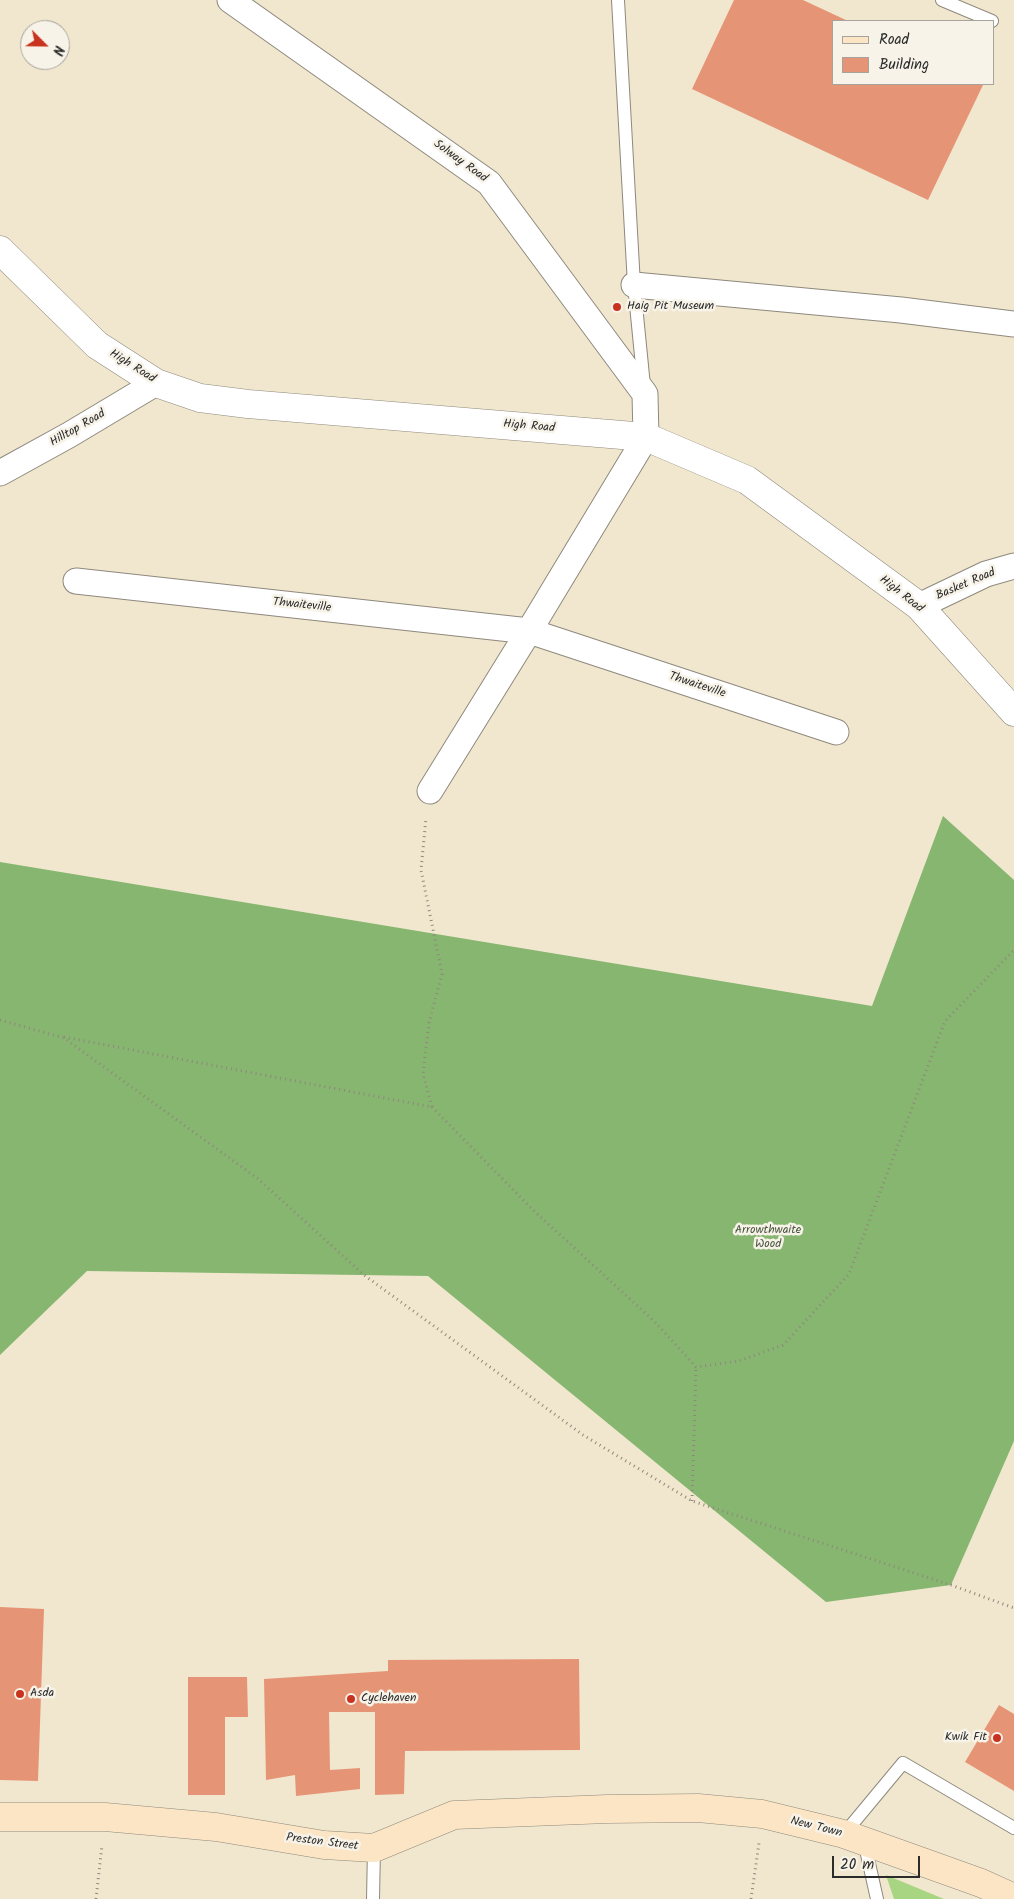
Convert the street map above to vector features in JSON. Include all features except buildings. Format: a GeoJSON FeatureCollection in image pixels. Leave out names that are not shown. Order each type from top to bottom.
{"type":"FeatureCollection","features":[{"type":"Feature","properties":{"kind":"main road","name":"New Town"},"geometry":{"type":"LineString","coordinates":[[698,1808],[762,1814],[854,1837],[982,1884],[1014,1898]]}},
{"type":"Feature","properties":{"kind":"main road","name":"Preston Street"},"geometry":{"type":"LineString","coordinates":[[0,1817],[105,1817],[216,1827],[324,1845],[374,1848],[454,1815],[607,1809],[698,1808]]}},
{"type":"Feature","properties":{"kind":"street","name":"Solway Road"},"geometry":{"type":"LineString","coordinates":[[230,0],[489,183],[645,394]]}},
{"type":"Feature","properties":{"kind":"street","name":"High Road"},"geometry":{"type":"LineString","coordinates":[[0,250],[97,345],[156,383],[200,398],[248,404],[646,436],[747,480],[919,606],[1014,712]]}},
{"type":"Feature","properties":{"kind":"street"},"geometry":{"type":"LineString","coordinates":[[634,285],[1014,324]]}},
{"type":"Feature","properties":{"kind":"street"},"geometry":{"type":"LineString","coordinates":[[968,318],[1014,308]]}},
{"type":"Feature","properties":{"kind":"street","name":"Hilltop Road"},"geometry":{"type":"LineString","coordinates":[[0,473],[69,435],[156,383]]}},
{"type":"Feature","properties":{"kind":"street"},"geometry":{"type":"LineString","coordinates":[[430,790],[529,631],[646,436],[645,394]]}},
{"type":"Feature","properties":{"kind":"street","name":"Basket Road"},"geometry":{"type":"LineString","coordinates":[[919,606],[986,574],[1014,566]]}},
{"type":"Feature","properties":{"kind":"street","name":"Thwaiteville"},"geometry":{"type":"LineString","coordinates":[[76,581],[529,631],[836,732]]}},
{"type":"Feature","properties":{"kind":"lane"},"geometry":{"type":"LineString","coordinates":[[618,0],[634,285],[645,394]]}},
{"type":"Feature","properties":{"kind":"lane"},"geometry":{"type":"LineString","coordinates":[[942,0],[988,20]]}},
{"type":"Feature","properties":{"kind":"lane"},"geometry":{"type":"LineString","coordinates":[[876,1899],[854,1837],[903,1763],[1014,1828]]}},
{"type":"Feature","properties":{"kind":"lane"},"geometry":{"type":"LineString","coordinates":[[373,1899],[374,1848]]}},
{"type":"Feature","properties":{"kind":"lane"},"geometry":{"type":"LineString","coordinates":[[868,1899],[872,1884]]}},
{"type":"Feature","properties":{"kind":"path"},"geometry":{"type":"LineString","coordinates":[[430,790],[421,870],[442,974],[429,1023],[424,1074],[432,1107],[534,1211],[654,1321],[696,1367],[692,1502]]}},
{"type":"Feature","properties":{"kind":"path"},"geometry":{"type":"LineString","coordinates":[[696,1367],[739,1362],[783,1345],[849,1274],[945,1021],[1014,950]]}},
{"type":"Feature","properties":{"kind":"path"},"geometry":{"type":"LineString","coordinates":[[0,1020],[64,1038],[257,1178],[364,1275],[575,1430],[692,1502],[950,1585],[1014,1608]]}},
{"type":"Feature","properties":{"kind":"path"},"geometry":{"type":"LineString","coordinates":[[50,1034],[432,1107]]}},
{"type":"Feature","properties":{"kind":"path"},"geometry":{"type":"LineString","coordinates":[[751,1899],[762,1814]]}},
{"type":"Feature","properties":{"kind":"path"},"geometry":{"type":"LineString","coordinates":[[96,1899],[105,1817]]}},
{"type":"Feature","properties":{"kind":"green space","name":"Arrowthwaite Wood"},"geometry":{"type":"Polygon","coordinates":[[[943,816],[1014,880],[1014,1441],[951,1585],[826,1602],[428,1276],[87,1271],[0,1355],[0,862],[872,1006],[943,816]]]}},
{"type":"Feature","properties":{"kind":"green space"},"geometry":{"type":"Polygon","coordinates":[[[886,1875],[944,1899],[894,1899],[886,1875]]]}},
{"type":"Feature","properties":{"kind":"place","name":"Haig Pit Museum"},"geometry":{"type":"Point","coordinates":[617,307]}},
{"type":"Feature","properties":{"kind":"place","name":"Asda"},"geometry":{"type":"Point","coordinates":[20,1694]}},
{"type":"Feature","properties":{"kind":"place","name":"Cyclehaven"},"geometry":{"type":"Point","coordinates":[351,1699]}},
{"type":"Feature","properties":{"kind":"place","name":"Kwik Fit"},"geometry":{"type":"Point","coordinates":[997,1738]}}]}
